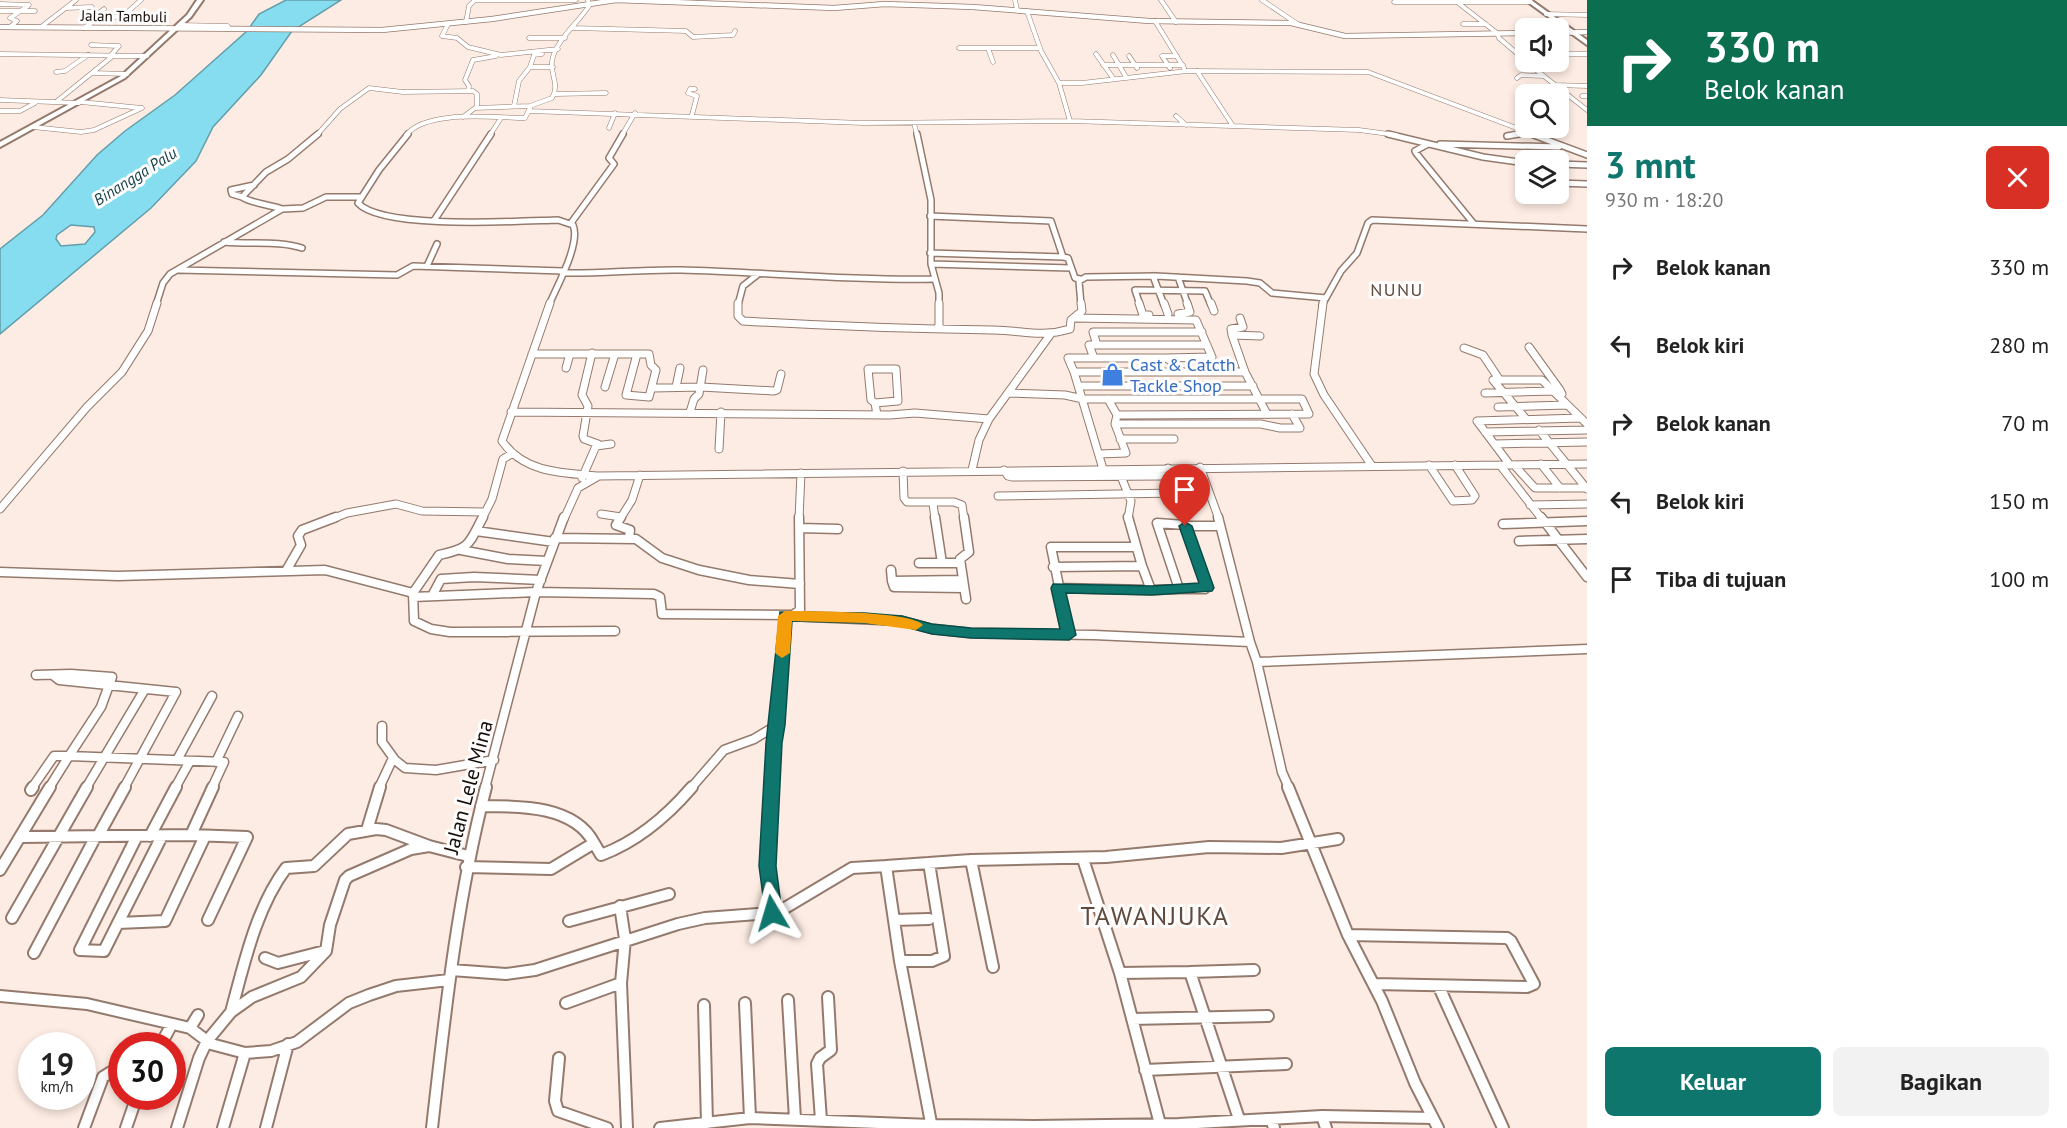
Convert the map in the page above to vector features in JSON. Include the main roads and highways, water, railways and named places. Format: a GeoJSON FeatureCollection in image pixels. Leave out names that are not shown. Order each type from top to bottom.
{"type":"FeatureCollection","features":[{"type":"Feature","properties":{"kind":"main road"},"geometry":{"type":"LineString","coordinates":[[0,145],[80,102],[126,74],[193,12],[200,0]]}},
{"type":"Feature","properties":{"kind":"main road"},"geometry":{"type":"LineString","coordinates":[[1529,1],[1587,43]]}},
{"type":"Feature","properties":{"kind":"water","name":"Binangga Palu"},"geometry":{"type":"Polygon","coordinates":[[[286,0],[341,0],[292,31],[261,75],[213,127],[196,161],[151,208],[0,334],[0,249],[43,215],[97,155],[125,131],[175,95],[247,31],[259,14],[286,0]],[[71,225],[57,235],[56,239],[61,246],[85,244],[95,232],[94,227],[71,225]]]}},
{"type":"Feature","properties":{"kind":"place","name":"Cast & Catcth Tackle Shop"},"geometry":{"type":"Point","coordinates":[1112,374]}},
{"type":"Feature","properties":{"kind":"district","name":"NUNU"},"geometry":{"type":"Point","coordinates":[1397,289]}},
{"type":"Feature","properties":{"kind":"district","name":"TAWANJUKA"},"geometry":{"type":"Point","coordinates":[1155,915]}}]}
